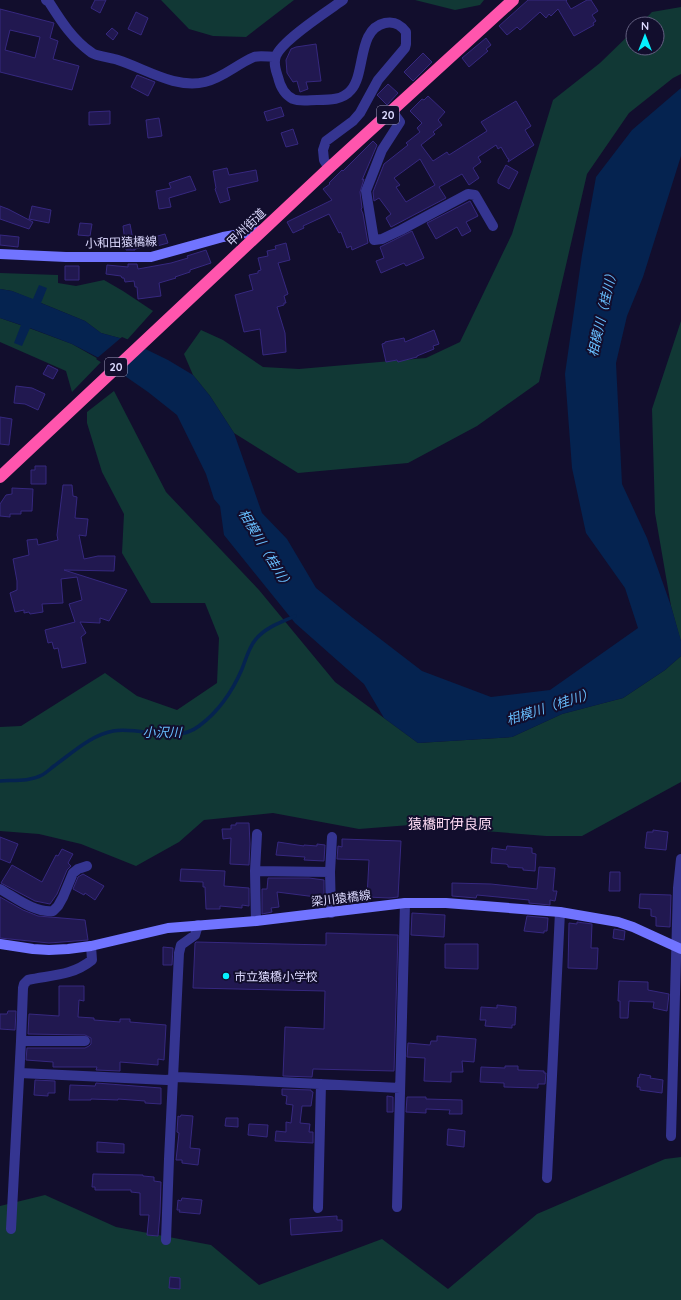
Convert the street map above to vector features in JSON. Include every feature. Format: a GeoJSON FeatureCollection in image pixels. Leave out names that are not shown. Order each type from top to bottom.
{"type":"FeatureCollection","features":[{"type":"Feature","properties":{"kind":"highway","name":"甲州街道"},"geometry":{"type":"LineString","coordinates":[[0,476],[329,168],[513,0]]}},
{"type":"Feature","properties":{"kind":"main road","name":"小和田猿橋線"},"geometry":{"type":"LineString","coordinates":[[0,254],[66,257],[151,257],[223,237],[263,230]]}},
{"type":"Feature","properties":{"kind":"main road","name":"梁川猿橋線"},"geometry":{"type":"LineString","coordinates":[[0,944],[49,950],[91,946],[168,928],[256,921],[405,903],[446,903],[560,912],[618,922],[633,927],[679,948]]}},
{"type":"Feature","properties":{"kind":"street"},"geometry":{"type":"LineString","coordinates":[[46,0],[49,2],[69,32],[93,54],[133,65],[171,81],[186,83],[205,82],[224,75],[255,57],[275,57]]}},
{"type":"Feature","properties":{"kind":"street"},"geometry":{"type":"LineString","coordinates":[[329,168],[324,160],[323,150],[326,141],[353,121],[360,113],[378,80],[406,44],[406,32],[402,28],[393,23],[381,24],[376,27],[369,36],[354,85],[347,94],[340,98],[296,100],[291,98],[283,90],[278,80],[275,69],[275,57],[284,45],[343,0]]}},
{"type":"Feature","properties":{"kind":"street"},"geometry":{"type":"LineString","coordinates":[[392,111],[400,122],[382,150],[366,191],[374,240],[382,239],[401,230],[468,194],[475,195],[493,226]]}},
{"type":"Feature","properties":{"kind":"street"},"geometry":{"type":"LineString","coordinates":[[256,921],[255,871],[257,834]]}},
{"type":"Feature","properties":{"kind":"street"},"geometry":{"type":"LineString","coordinates":[[330,913],[332,837]]}},
{"type":"Feature","properties":{"kind":"street"},"geometry":{"type":"LineString","coordinates":[[671,1136],[679,948],[678,888],[681,858]]}},
{"type":"Feature","properties":{"kind":"street"},"geometry":{"type":"LineString","coordinates":[[0,889],[34,908],[46,912],[54,911],[63,897],[73,873],[78,869],[87,866]]}},
{"type":"Feature","properties":{"kind":"street"},"geometry":{"type":"LineString","coordinates":[[255,871],[330,872]]}},
{"type":"Feature","properties":{"kind":"street"},"geometry":{"type":"LineString","coordinates":[[397,1207],[405,903]]}},
{"type":"Feature","properties":{"kind":"street"},"geometry":{"type":"LineString","coordinates":[[547,1178],[560,912]]}},
{"type":"Feature","properties":{"kind":"street"},"geometry":{"type":"LineString","coordinates":[[166,1240],[179,953],[181,945],[195,935],[198,925]]}},
{"type":"Feature","properties":{"kind":"street"},"geometry":{"type":"LineString","coordinates":[[11,1229],[24,984],[28,980],[62,975],[88,963],[92,960],[91,946]]}},
{"type":"Feature","properties":{"kind":"street"},"geometry":{"type":"LineString","coordinates":[[21,1041],[86,1041]]}},
{"type":"Feature","properties":{"kind":"street"},"geometry":{"type":"LineString","coordinates":[[20,1073],[167,1080],[178,1077],[400,1088]]}},
{"type":"Feature","properties":{"kind":"street"},"geometry":{"type":"LineString","coordinates":[[318,1208],[322,1084]]}},
{"type":"Feature","properties":{"kind":"green space"},"geometry":{"type":"Polygon","coordinates":[[[161,0],[294,0],[246,37],[213,36],[189,29],[161,0]]]}},
{"type":"Feature","properties":{"kind":"green space"},"geometry":{"type":"Polygon","coordinates":[[[415,0],[484,0],[480,5],[455,10],[415,0]]]}},
{"type":"Feature","properties":{"kind":"green space"},"geometry":{"type":"Polygon","coordinates":[[[681,7],[681,74],[673,78],[629,113],[587,174],[539,382],[477,426],[408,463],[298,473],[234,433],[210,396],[193,375],[184,354],[201,330],[223,340],[263,367],[299,369],[426,358],[460,342],[512,234],[553,100],[600,63],[625,39],[625,56],[665,56],[665,16],[648,16],[652,12],[681,7]]]}},
{"type":"Feature","properties":{"kind":"green space"},"geometry":{"type":"Polygon","coordinates":[[[0,273],[58,275],[58,283],[76,286],[104,280],[153,311],[127,340],[101,333],[85,321],[12,291],[0,289],[0,273]]]}},
{"type":"Feature","properties":{"kind":"green space"},"geometry":{"type":"Polygon","coordinates":[[[0,318],[72,344],[102,361],[72,392],[66,371],[0,342],[0,318]]]}},
{"type":"Feature","properties":{"kind":"green space"},"geometry":{"type":"Polygon","coordinates":[[[681,321],[681,642],[671,606],[655,513],[652,409],[681,321]]]}},
{"type":"Feature","properties":{"kind":"green space"},"geometry":{"type":"Polygon","coordinates":[[[114,391],[166,492],[259,590],[335,682],[418,743],[512,737],[562,714],[623,698],[665,670],[681,656],[681,782],[582,836],[546,836],[410,825],[359,829],[273,813],[204,820],[179,842],[136,866],[81,844],[39,834],[0,831],[0,727],[21,726],[105,673],[137,696],[177,710],[217,683],[219,638],[205,603],[151,603],[122,553],[124,514],[102,472],[87,423],[87,412],[114,391]]]}},
{"type":"Feature","properties":{"kind":"green space"},"geometry":{"type":"Polygon","coordinates":[[[681,1157],[681,1300],[0,1300],[0,1206],[45,1195],[116,1227],[211,1245],[259,1285],[382,1239],[448,1289],[537,1214],[665,1159],[681,1157]]]}},
{"type":"Feature","properties":{"kind":"water","name":"相模川（桂川）"},"geometry":{"type":"Polygon","coordinates":[[[681,88],[681,156],[643,277],[627,316],[616,363],[622,484],[647,538],[671,606],[681,641],[681,656],[665,670],[623,698],[562,714],[512,737],[418,743],[384,718],[364,684],[295,623],[224,535],[220,506],[214,499],[206,474],[177,415],[148,392],[99,358],[72,344],[30,328],[22,346],[14,343],[21,325],[0,318],[0,289],[12,291],[33,299],[39,285],[47,288],[41,303],[85,321],[101,333],[127,340],[168,360],[193,375],[210,396],[234,433],[262,513],[287,539],[316,588],[422,671],[491,697],[550,690],[638,628],[625,588],[586,533],[572,468],[565,374],[582,255],[596,177],[632,130],[681,88]]]}},
{"type":"Feature","properties":{"kind":"pier"},"geometry":{"type":"Polygon","coordinates":[[[122,337],[145,347],[117,373],[96,359],[122,337]]]}},
{"type":"Feature","properties":{"kind":"building"},"geometry":{"type":"Polygon","coordinates":[[[95,0],[106,0],[100,13],[91,8],[95,0]]]}},
{"type":"Feature","properties":{"kind":"building"},"geometry":{"type":"Polygon","coordinates":[[[528,0],[567,0],[566,1],[571,9],[587,0],[591,0],[598,11],[592,15],[596,21],[593,23],[594,25],[574,36],[558,9],[551,16],[549,14],[546,18],[540,12],[520,30],[517,27],[507,35],[499,26],[528,0]]]}},
{"type":"Feature","properties":{"kind":"building"},"geometry":{"type":"Polygon","coordinates":[[[0,9],[54,23],[50,38],[58,41],[53,59],[79,66],[72,90],[0,72],[0,9]],[[10,30],[5,50],[35,58],[40,37],[10,30]]]}},
{"type":"Feature","properties":{"kind":"building"},"geometry":{"type":"Polygon","coordinates":[[[136,12],[148,18],[141,35],[128,29],[136,12]]]}},
{"type":"Feature","properties":{"kind":"building"},"geometry":{"type":"Polygon","coordinates":[[[112,28],[118,33],[113,40],[106,34],[112,28]]]}},
{"type":"Feature","properties":{"kind":"building"},"geometry":{"type":"Polygon","coordinates":[[[486,38],[491,45],[486,49],[488,51],[469,67],[462,58],[486,38]]]}},
{"type":"Feature","properties":{"kind":"building"},"geometry":{"type":"Polygon","coordinates":[[[316,44],[321,81],[306,82],[308,89],[300,92],[297,81],[293,82],[287,73],[286,60],[291,49],[316,44]]]}},
{"type":"Feature","properties":{"kind":"building"},"geometry":{"type":"Polygon","coordinates":[[[423,53],[432,62],[413,81],[404,72],[423,53]]]}},
{"type":"Feature","properties":{"kind":"building"},"geometry":{"type":"Polygon","coordinates":[[[137,75],[155,82],[148,96],[131,87],[137,75]]]}},
{"type":"Feature","properties":{"kind":"building"},"geometry":{"type":"Polygon","coordinates":[[[388,84],[398,93],[387,105],[377,95],[388,84]]]}},
{"type":"Feature","properties":{"kind":"building"},"geometry":{"type":"Polygon","coordinates":[[[428,96],[445,112],[438,120],[442,125],[433,132],[435,134],[421,145],[433,161],[447,152],[449,155],[487,131],[481,122],[516,101],[531,126],[525,130],[534,145],[508,162],[509,159],[501,147],[498,149],[496,145],[478,157],[481,162],[473,168],[479,178],[469,185],[462,174],[439,187],[446,198],[391,227],[386,218],[391,214],[379,198],[374,201],[373,192],[384,164],[408,145],[406,143],[420,132],[417,128],[422,123],[410,111],[422,99],[424,100],[428,96]],[[420,159],[394,178],[400,185],[396,187],[406,202],[435,185],[420,159]]]}},
{"type":"Feature","properties":{"kind":"building"},"geometry":{"type":"Polygon","coordinates":[[[281,107],[284,116],[267,121],[264,112],[281,107]]]}},
{"type":"Feature","properties":{"kind":"building"},"geometry":{"type":"Polygon","coordinates":[[[110,111],[110,124],[89,125],[89,112],[110,111]]]}},
{"type":"Feature","properties":{"kind":"building"},"geometry":{"type":"Polygon","coordinates":[[[159,118],[162,136],[148,138],[146,120],[159,118]]]}},
{"type":"Feature","properties":{"kind":"building"},"geometry":{"type":"Polygon","coordinates":[[[293,129],[298,144],[286,147],[281,133],[293,129]]]}},
{"type":"Feature","properties":{"kind":"building"},"geometry":{"type":"Polygon","coordinates":[[[373,141],[377,145],[362,180],[364,179],[360,192],[361,209],[368,243],[352,250],[351,246],[347,248],[341,232],[339,233],[329,214],[303,226],[304,228],[293,233],[287,222],[332,200],[323,189],[330,184],[329,183],[342,170],[343,171],[373,141]]]}},
{"type":"Feature","properties":{"kind":"building"},"geometry":{"type":"Polygon","coordinates":[[[506,165],[518,172],[509,189],[498,183],[498,180],[506,165]]]}},
{"type":"Feature","properties":{"kind":"building"},"geometry":{"type":"Polygon","coordinates":[[[227,168],[229,175],[256,170],[258,181],[227,188],[230,200],[220,203],[215,189],[213,171],[227,168]]]}},
{"type":"Feature","properties":{"kind":"building"},"geometry":{"type":"Polygon","coordinates":[[[190,176],[196,190],[169,198],[171,207],[159,209],[156,191],[171,188],[169,183],[190,176]]]}},
{"type":"Feature","properties":{"kind":"building"},"geometry":{"type":"Polygon","coordinates":[[[470,201],[478,216],[466,222],[471,231],[462,236],[457,227],[436,239],[427,223],[470,201]]]}},
{"type":"Feature","properties":{"kind":"building"},"geometry":{"type":"Polygon","coordinates":[[[0,206],[33,222],[29,229],[0,219],[0,206]]]}},
{"type":"Feature","properties":{"kind":"building"},"geometry":{"type":"Polygon","coordinates":[[[32,206],[51,210],[49,223],[29,219],[32,206]]]}},
{"type":"Feature","properties":{"kind":"building"},"geometry":{"type":"Polygon","coordinates":[[[80,223],[92,224],[90,236],[78,235],[80,223]]]}},
{"type":"Feature","properties":{"kind":"building"},"geometry":{"type":"Polygon","coordinates":[[[130,224],[133,240],[139,240],[140,248],[135,250],[126,250],[123,226],[130,224]]]}},
{"type":"Feature","properties":{"kind":"building"},"geometry":{"type":"Polygon","coordinates":[[[412,231],[424,258],[406,266],[404,263],[381,273],[376,261],[384,258],[380,247],[412,231]]]}},
{"type":"Feature","properties":{"kind":"building"},"geometry":{"type":"Polygon","coordinates":[[[165,234],[168,243],[157,246],[154,237],[165,234]]]}},
{"type":"Feature","properties":{"kind":"building"},"geometry":{"type":"Polygon","coordinates":[[[0,235],[19,237],[18,247],[0,245],[0,235]]]}},
{"type":"Feature","properties":{"kind":"building"},"geometry":{"type":"Polygon","coordinates":[[[286,243],[290,260],[278,263],[288,294],[284,296],[286,303],[277,307],[285,333],[286,352],[263,355],[260,329],[244,332],[235,295],[253,290],[249,275],[258,273],[258,271],[261,270],[258,258],[268,256],[267,251],[276,249],[275,246],[286,243]]]}},
{"type":"Feature","properties":{"kind":"building"},"geometry":{"type":"Polygon","coordinates":[[[206,250],[211,263],[190,270],[190,272],[175,277],[176,278],[159,283],[161,296],[138,299],[137,287],[135,287],[134,281],[125,282],[124,278],[121,276],[106,274],[107,265],[128,267],[128,264],[137,264],[138,269],[171,263],[188,258],[187,256],[206,250]]]}},
{"type":"Feature","properties":{"kind":"building"},"geometry":{"type":"Polygon","coordinates":[[[65,266],[79,266],[79,280],[65,280],[65,266]]]}},
{"type":"Feature","properties":{"kind":"building"},"geometry":{"type":"Polygon","coordinates":[[[434,330],[439,344],[433,346],[434,349],[417,357],[398,362],[397,360],[386,362],[382,344],[385,342],[404,338],[405,342],[434,330]]]}},
{"type":"Feature","properties":{"kind":"building"},"geometry":{"type":"Polygon","coordinates":[[[48,365],[58,370],[53,379],[43,374],[48,365]]]}},
{"type":"Feature","properties":{"kind":"building"},"geometry":{"type":"Polygon","coordinates":[[[16,386],[32,388],[45,394],[38,410],[25,404],[14,403],[16,386]]]}},
{"type":"Feature","properties":{"kind":"building"},"geometry":{"type":"Polygon","coordinates":[[[0,417],[12,419],[9,445],[0,444],[0,417]]]}},
{"type":"Feature","properties":{"kind":"building"},"geometry":{"type":"Polygon","coordinates":[[[35,466],[46,466],[46,484],[31,484],[31,470],[35,470],[35,466]]]}},
{"type":"Feature","properties":{"kind":"building"},"geometry":{"type":"Polygon","coordinates":[[[63,485],[72,485],[73,496],[77,497],[75,518],[88,519],[86,536],[79,535],[84,559],[98,556],[115,556],[114,571],[64,570],[127,590],[109,621],[100,618],[100,623],[80,622],[86,633],[81,637],[86,663],[62,668],[58,648],[54,649],[52,642],[48,643],[45,630],[75,622],[69,604],[82,600],[77,577],[61,579],[63,603],[42,604],[43,612],[30,614],[29,612],[24,613],[24,610],[15,612],[10,593],[17,590],[13,559],[29,555],[27,540],[37,539],[38,545],[58,540],[57,535],[63,485]]]}},
{"type":"Feature","properties":{"kind":"building"},"geometry":{"type":"Polygon","coordinates":[[[12,488],[33,489],[32,511],[21,511],[21,514],[10,514],[10,517],[0,516],[0,504],[6,495],[12,494],[12,488]]]}},
{"type":"Feature","properties":{"kind":"building"},"geometry":{"type":"Polygon","coordinates":[[[236,823],[249,823],[249,865],[230,864],[231,838],[223,839],[222,829],[231,829],[231,825],[236,825],[236,823]]]}},
{"type":"Feature","properties":{"kind":"building"},"geometry":{"type":"Polygon","coordinates":[[[653,830],[668,832],[666,850],[645,848],[647,832],[653,832],[653,830]]]}},
{"type":"Feature","properties":{"kind":"building"},"geometry":{"type":"Polygon","coordinates":[[[0,837],[18,844],[10,863],[0,859],[0,837]]]}},
{"type":"Feature","properties":{"kind":"building"},"geometry":{"type":"Polygon","coordinates":[[[342,839],[401,841],[398,897],[367,897],[369,860],[337,859],[338,846],[342,847],[342,839]]]}},
{"type":"Feature","properties":{"kind":"building"},"geometry":{"type":"Polygon","coordinates":[[[278,842],[304,846],[317,846],[317,844],[325,845],[324,861],[304,860],[305,857],[276,855],[278,842]]]}},
{"type":"Feature","properties":{"kind":"building"},"geometry":{"type":"Polygon","coordinates":[[[507,846],[532,848],[532,853],[536,854],[535,871],[523,870],[523,868],[508,867],[506,864],[491,863],[492,848],[506,850],[507,846]]]}},
{"type":"Feature","properties":{"kind":"building"},"geometry":{"type":"Polygon","coordinates":[[[62,849],[73,854],[68,863],[71,866],[67,870],[57,894],[50,904],[35,901],[1,883],[12,865],[42,882],[56,855],[58,856],[62,849]]]}},
{"type":"Feature","properties":{"kind":"building"},"geometry":{"type":"Polygon","coordinates":[[[539,867],[555,868],[553,891],[557,891],[555,901],[550,900],[550,905],[529,903],[529,900],[477,895],[476,898],[452,896],[452,883],[491,884],[537,889],[539,867]]]}},
{"type":"Feature","properties":{"kind":"building"},"geometry":{"type":"Polygon","coordinates":[[[181,869],[225,871],[224,886],[249,888],[249,906],[242,905],[242,908],[220,906],[220,909],[206,909],[205,887],[203,887],[203,882],[180,881],[181,869]]]}},
{"type":"Feature","properties":{"kind":"building"},"geometry":{"type":"Polygon","coordinates":[[[610,872],[620,872],[620,891],[609,891],[610,872]]]}},
{"type":"Feature","properties":{"kind":"building"},"geometry":{"type":"Polygon","coordinates":[[[83,874],[104,886],[95,900],[85,893],[84,895],[73,889],[78,877],[83,874]]]}},
{"type":"Feature","properties":{"kind":"building"},"geometry":{"type":"Polygon","coordinates":[[[268,878],[309,878],[324,880],[324,898],[277,892],[279,907],[271,908],[272,912],[262,914],[262,889],[267,889],[268,878]]]}},
{"type":"Feature","properties":{"kind":"building"},"geometry":{"type":"Polygon","coordinates":[[[640,894],[671,895],[670,927],[656,926],[656,917],[651,916],[651,909],[639,908],[640,894]]]}},
{"type":"Feature","properties":{"kind":"building"},"geometry":{"type":"Polygon","coordinates":[[[0,897],[23,910],[38,916],[85,920],[88,940],[49,943],[0,938],[0,897]]]}},
{"type":"Feature","properties":{"kind":"building"},"geometry":{"type":"Polygon","coordinates":[[[412,913],[445,915],[444,937],[411,935],[412,913]]]}},
{"type":"Feature","properties":{"kind":"building"},"geometry":{"type":"Polygon","coordinates":[[[527,916],[548,918],[547,931],[544,931],[544,933],[524,931],[527,916]]]}},
{"type":"Feature","properties":{"kind":"building"},"geometry":{"type":"Polygon","coordinates":[[[577,922],[592,924],[591,948],[598,948],[597,969],[568,968],[569,923],[577,924],[577,922]]]}},
{"type":"Feature","properties":{"kind":"building"},"geometry":{"type":"Polygon","coordinates":[[[614,929],[625,931],[624,940],[613,938],[614,929]]]}},
{"type":"Feature","properties":{"kind":"building"},"geometry":{"type":"Polygon","coordinates":[[[326,933],[398,935],[394,1071],[313,1069],[312,1077],[283,1076],[285,1027],[324,1029],[325,991],[193,988],[196,942],[326,945],[326,933]]]}},
{"type":"Feature","properties":{"kind":"building"},"geometry":{"type":"Polygon","coordinates":[[[445,944],[478,944],[478,969],[445,968],[445,944]]]}},
{"type":"Feature","properties":{"kind":"building"},"geometry":{"type":"Polygon","coordinates":[[[163,947],[173,948],[172,965],[163,965],[163,947]]]}},
{"type":"Feature","properties":{"kind":"building"},"geometry":{"type":"Polygon","coordinates":[[[619,981],[648,982],[648,990],[669,994],[667,1011],[653,1008],[654,1002],[629,1001],[628,1018],[620,1018],[620,1001],[618,1001],[619,981]]]}},
{"type":"Feature","properties":{"kind":"building"},"geometry":{"type":"Polygon","coordinates":[[[59,986],[84,986],[84,1001],[79,1000],[78,1017],[120,1022],[120,1019],[130,1019],[130,1022],[166,1025],[164,1060],[158,1059],[158,1065],[120,1062],[120,1071],[96,1070],[97,1067],[53,1067],[53,1062],[26,1060],[27,1048],[85,1048],[91,1044],[91,1038],[85,1035],[28,1034],[29,1014],[59,1016],[59,986]]]}},
{"type":"Feature","properties":{"kind":"building"},"geometry":{"type":"Polygon","coordinates":[[[497,1005],[516,1007],[515,1025],[512,1025],[512,1028],[485,1026],[486,1020],[480,1020],[481,1007],[497,1008],[497,1005]]]}},
{"type":"Feature","properties":{"kind":"building"},"geometry":{"type":"Polygon","coordinates":[[[8,1011],[16,1011],[15,1030],[0,1029],[0,1014],[7,1014],[8,1011]]]}},
{"type":"Feature","properties":{"kind":"building"},"geometry":{"type":"Polygon","coordinates":[[[437,1036],[476,1039],[474,1062],[462,1061],[463,1072],[451,1072],[451,1082],[424,1081],[425,1058],[407,1057],[408,1043],[430,1045],[431,1041],[437,1041],[437,1036]]]}},
{"type":"Feature","properties":{"kind":"building"},"geometry":{"type":"Polygon","coordinates":[[[505,1066],[518,1066],[518,1070],[544,1071],[544,1073],[546,1073],[545,1084],[538,1084],[538,1088],[504,1087],[504,1083],[480,1082],[481,1067],[505,1068],[505,1066]]]}},
{"type":"Feature","properties":{"kind":"building"},"geometry":{"type":"Polygon","coordinates":[[[640,1074],[651,1076],[650,1078],[663,1080],[662,1093],[640,1090],[640,1087],[637,1087],[638,1077],[639,1078],[640,1074]]]}},
{"type":"Feature","properties":{"kind":"building"},"geometry":{"type":"Polygon","coordinates":[[[35,1080],[55,1081],[55,1093],[48,1093],[48,1096],[34,1095],[35,1080]]]}},
{"type":"Feature","properties":{"kind":"building"},"geometry":{"type":"Polygon","coordinates":[[[96,1083],[161,1088],[161,1104],[118,1099],[69,1100],[70,1085],[95,1086],[96,1083]]]}},
{"type":"Feature","properties":{"kind":"building"},"geometry":{"type":"Polygon","coordinates":[[[282,1089],[311,1090],[313,1092],[311,1106],[302,1106],[300,1123],[310,1124],[309,1132],[313,1132],[313,1143],[275,1141],[276,1131],[286,1132],[286,1122],[291,1123],[293,1105],[286,1104],[287,1096],[282,1095],[282,1089]]]}},
{"type":"Feature","properties":{"kind":"building"},"geometry":{"type":"Polygon","coordinates":[[[387,1096],[393,1097],[393,1112],[387,1112],[387,1096]]]}},
{"type":"Feature","properties":{"kind":"building"},"geometry":{"type":"Polygon","coordinates":[[[407,1097],[462,1100],[462,1114],[449,1114],[450,1110],[426,1109],[426,1113],[406,1112],[407,1097]]]}},
{"type":"Feature","properties":{"kind":"building"},"geometry":{"type":"Polygon","coordinates":[[[181,1115],[193,1116],[190,1148],[200,1149],[198,1165],[182,1163],[182,1160],[176,1160],[179,1133],[177,1132],[178,1116],[180,1117],[181,1115]]]}},
{"type":"Feature","properties":{"kind":"building"},"geometry":{"type":"Polygon","coordinates":[[[226,1118],[238,1118],[238,1127],[225,1126],[226,1118]]]}},
{"type":"Feature","properties":{"kind":"building"},"geometry":{"type":"Polygon","coordinates":[[[249,1124],[268,1125],[267,1137],[248,1135],[249,1124]]]}},
{"type":"Feature","properties":{"kind":"building"},"geometry":{"type":"Polygon","coordinates":[[[448,1129],[465,1131],[464,1147],[447,1145],[448,1129]]]}},
{"type":"Feature","properties":{"kind":"building"},"geometry":{"type":"Polygon","coordinates":[[[97,1142],[124,1144],[124,1153],[97,1152],[97,1142]]]}},
{"type":"Feature","properties":{"kind":"building"},"geometry":{"type":"Polygon","coordinates":[[[93,1174],[143,1175],[154,1177],[154,1181],[161,1182],[158,1236],[147,1235],[149,1215],[140,1215],[140,1193],[131,1192],[131,1190],[95,1190],[95,1187],[92,1187],[93,1174]]]}},
{"type":"Feature","properties":{"kind":"building"},"geometry":{"type":"Polygon","coordinates":[[[182,1198],[202,1200],[200,1214],[179,1212],[180,1210],[177,1210],[178,1200],[181,1201],[182,1198]]]}},
{"type":"Feature","properties":{"kind":"building"},"geometry":{"type":"Polygon","coordinates":[[[337,1216],[337,1220],[342,1220],[342,1231],[291,1235],[290,1219],[337,1216]]]}},
{"type":"Feature","properties":{"kind":"building"},"geometry":{"type":"Polygon","coordinates":[[[170,1277],[180,1278],[180,1289],[169,1288],[170,1277]]]}},
{"type":"Feature","properties":{"kind":"waterway","name":"小沢川"},"geometry":{"type":"LineString","coordinates":[[0,781],[26,780],[42,775],[89,740],[105,733],[124,730],[168,735],[179,734],[199,726],[219,707],[229,693],[256,639],[269,628],[295,616]]}},
{"type":"Feature","properties":{"kind":"place","name":"市立猿橋小学校"},"geometry":{"type":"Point","coordinates":[226,976]}},
{"type":"Feature","properties":{"kind":"district","name":"猿橋町伊良原"},"geometry":{"type":"Point","coordinates":[450,824]}}]}
